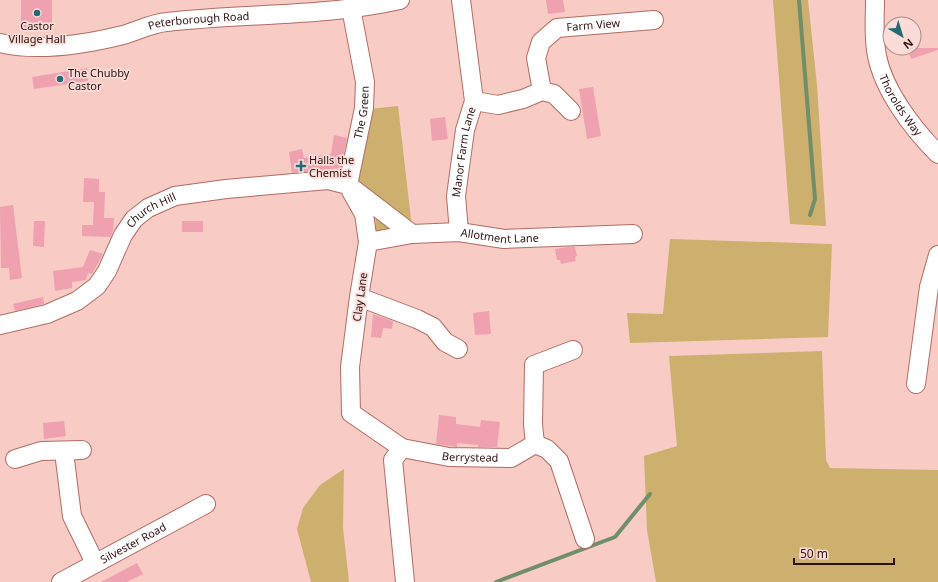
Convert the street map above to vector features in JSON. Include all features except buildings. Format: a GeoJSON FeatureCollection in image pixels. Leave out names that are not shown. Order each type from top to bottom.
{"type":"FeatureCollection","features":[{"type":"Feature","properties":{"kind":"street","name":"Peterborough Road"},"geometry":{"type":"LineString","coordinates":[[0,43],[35,46],[85,43],[123,35],[165,22],[400,0]]}},
{"type":"Feature","properties":{"kind":"street","name":"Manor Farm Lane"},"geometry":{"type":"LineString","coordinates":[[459,232],[456,196],[464,130],[474,101],[461,0]]}},
{"type":"Feature","properties":{"kind":"street","name":"Thorolds Way"},"geometry":{"type":"LineString","coordinates":[[875,0],[874,28],[877,56],[889,87],[903,113],[917,133],[938,154]]}},
{"type":"Feature","properties":{"kind":"street","name":"The Green"},"geometry":{"type":"LineString","coordinates":[[348,185],[364,108],[364,82],[358,5]]}},
{"type":"Feature","properties":{"kind":"street","name":"Farm View"},"geometry":{"type":"LineString","coordinates":[[542,91],[536,58],[541,42],[557,28],[654,20]]}},
{"type":"Feature","properties":{"kind":"street"},"geometry":{"type":"LineString","coordinates":[[474,101],[498,105],[523,99],[542,91],[554,94],[571,110]]}},
{"type":"Feature","properties":{"kind":"street","name":"Church Hill"},"geometry":{"type":"LineString","coordinates":[[0,325],[47,314],[77,301],[97,286],[107,270],[123,235],[134,219],[148,208],[175,196],[283,183],[328,180],[348,185]]}},
{"type":"Feature","properties":{"kind":"street"},"geometry":{"type":"LineString","coordinates":[[348,185],[412,234]]}},
{"type":"Feature","properties":{"kind":"street","name":"Clay Lane"},"geometry":{"type":"LineString","coordinates":[[348,185],[364,214],[368,242],[350,367],[351,413],[402,448]]}},
{"type":"Feature","properties":{"kind":"street","name":"Allotment Lane"},"geometry":{"type":"LineString","coordinates":[[368,242],[412,234],[459,232],[504,239],[633,234]]}},
{"type":"Feature","properties":{"kind":"street"},"geometry":{"type":"LineString","coordinates":[[916,384],[929,287],[938,255]]}},
{"type":"Feature","properties":{"kind":"street"},"geometry":{"type":"LineString","coordinates":[[359,297],[417,319],[433,327],[444,342],[458,349]]}},
{"type":"Feature","properties":{"kind":"street"},"geometry":{"type":"LineString","coordinates":[[572,350],[534,365],[533,424],[535,444],[547,449],[559,460],[585,539]]}},
{"type":"Feature","properties":{"kind":"street","name":"Berrystead"},"geometry":{"type":"LineString","coordinates":[[402,448],[448,457],[511,458],[535,444]]}},
{"type":"Feature","properties":{"kind":"street"},"geometry":{"type":"LineString","coordinates":[[402,448],[393,460],[406,582]]}},
{"type":"Feature","properties":{"kind":"street"},"geometry":{"type":"LineString","coordinates":[[15,459],[41,451],[64,452],[82,450]]}},
{"type":"Feature","properties":{"kind":"street"},"geometry":{"type":"LineString","coordinates":[[64,452],[72,516],[96,563]]}},
{"type":"Feature","properties":{"kind":"street","name":"Silvester Road"},"geometry":{"type":"LineString","coordinates":[[61,582],[206,504]]}},
{"type":"Feature","properties":{"kind":"shaded area"},"geometry":{"type":"Polygon","coordinates":[[[773,0],[808,0],[817,85],[826,226],[790,224],[773,0]]]}},
{"type":"Feature","properties":{"kind":"shaded area"},"geometry":{"type":"Polygon","coordinates":[[[398,106],[412,228],[356,184],[370,109],[398,106]]]}},
{"type":"Feature","properties":{"kind":"shaded area"},"geometry":{"type":"Polygon","coordinates":[[[376,212],[395,231],[375,233],[376,212]]]}},
{"type":"Feature","properties":{"kind":"shaded area"},"geometry":{"type":"Polygon","coordinates":[[[670,239],[832,244],[828,337],[630,343],[627,313],[663,314],[670,239]]]}},
{"type":"Feature","properties":{"kind":"shaded area"},"geometry":{"type":"Polygon","coordinates":[[[822,351],[826,460],[830,468],[938,470],[938,582],[656,582],[647,530],[644,456],[677,446],[669,356],[822,351]]]}},
{"type":"Feature","properties":{"kind":"shaded area"},"geometry":{"type":"Polygon","coordinates":[[[344,469],[343,528],[349,582],[311,582],[297,529],[303,508],[320,485],[344,469]]]}},
{"type":"Feature","properties":{"kind":"waterway"},"geometry":{"type":"LineString","coordinates":[[799,0],[815,199],[810,215]]}},
{"type":"Feature","properties":{"kind":"waterway"},"geometry":{"type":"LineString","coordinates":[[496,582],[615,537],[650,494]]}},
{"type":"Feature","properties":{"kind":"place","name":"Castor Village Hall"},"geometry":{"type":"Point","coordinates":[37,13]}},
{"type":"Feature","properties":{"kind":"place","name":"The Chubby Castor"},"geometry":{"type":"Point","coordinates":[60,79]}},
{"type":"Feature","properties":{"kind":"place","name":"Halls the Chemist"},"geometry":{"type":"Point","coordinates":[301,166]}}]}
